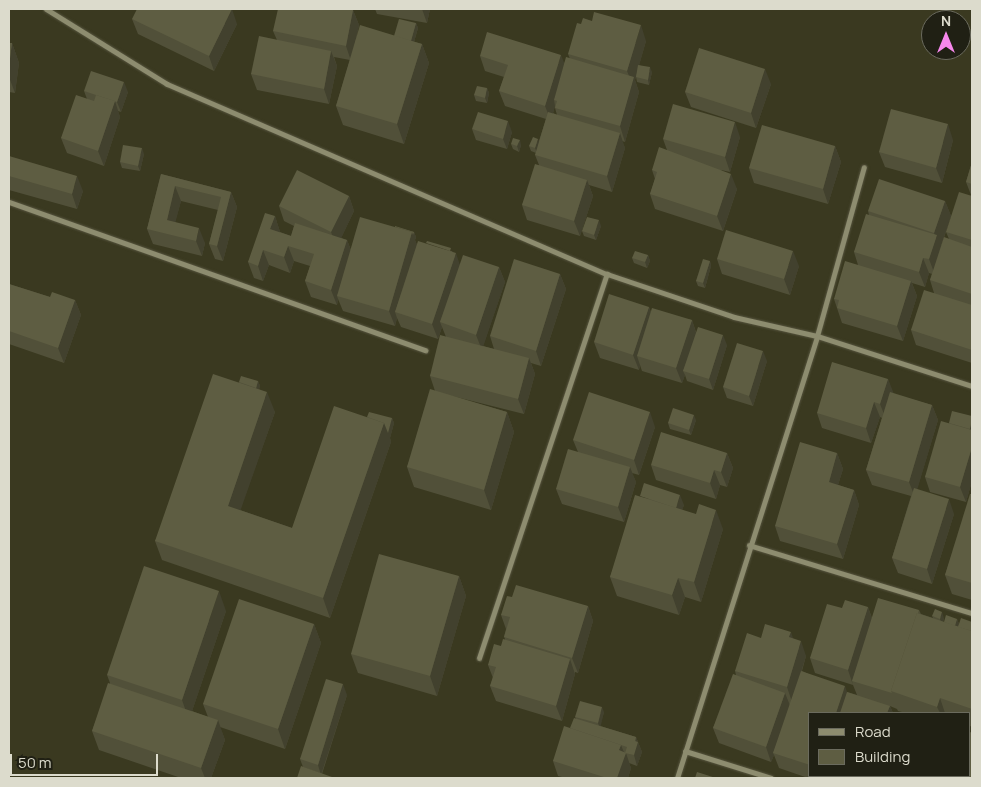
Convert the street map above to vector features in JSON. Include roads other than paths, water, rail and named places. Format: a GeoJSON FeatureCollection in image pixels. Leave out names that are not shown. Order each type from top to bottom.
{"type":"FeatureCollection","features":[{"type":"Feature","properties":{"kind":"street"},"geometry":{"type":"LineString","coordinates":[[46,9],[167,84],[607,274],[734,317],[817,336],[972,386]]}},
{"type":"Feature","properties":{"kind":"street"},"geometry":{"type":"LineString","coordinates":[[677,778],[749,545],[817,336],[864,167]]}},
{"type":"Feature","properties":{"kind":"street"},"geometry":{"type":"LineString","coordinates":[[9,202],[425,350]]}},
{"type":"Feature","properties":{"kind":"street"},"geometry":{"type":"LineString","coordinates":[[479,658],[607,274]]}},
{"type":"Feature","properties":{"kind":"street"},"geometry":{"type":"LineString","coordinates":[[749,545],[972,613]]}},
{"type":"Feature","properties":{"kind":"street"},"geometry":{"type":"LineString","coordinates":[[685,751],[771,778]]}}]}
